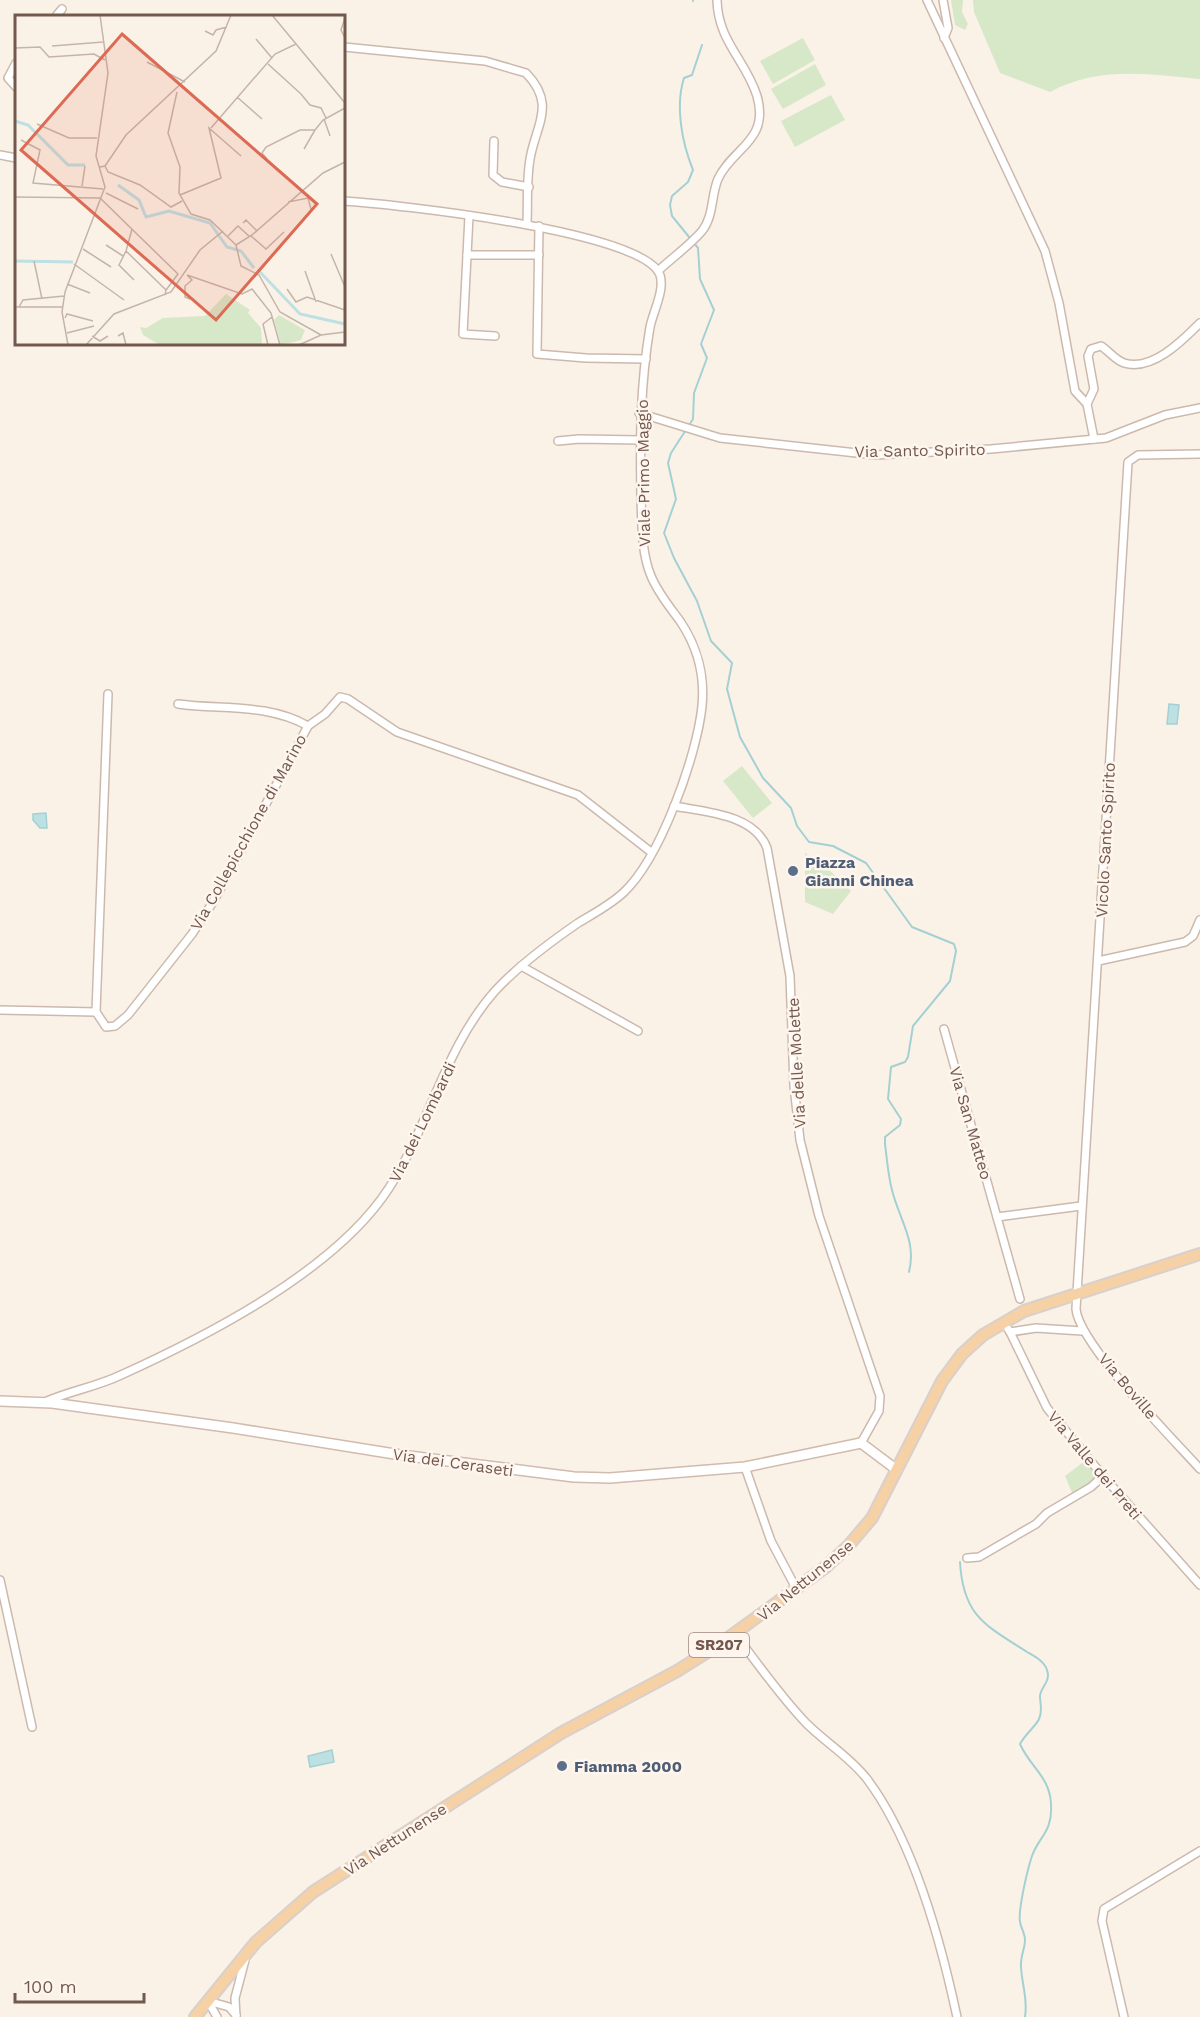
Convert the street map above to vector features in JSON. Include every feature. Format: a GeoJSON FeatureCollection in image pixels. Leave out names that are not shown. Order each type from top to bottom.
{"type":"FeatureCollection","features":[{"type":"Feature","properties":{"kind":"main road","name":"Via Nettunense"},"geometry":{"type":"LineString","coordinates":[[195,2017],[248,1952],[278,1921],[325,1884],[561,1733],[676,1671],[735,1634],[797,1590],[842,1552],[864,1529],[881,1502],[947,1373],[976,1340],[1024,1311],[1200,1254]]}},
{"type":"Feature","properties":{"kind":"street"},"geometry":{"type":"LineString","coordinates":[[345,201],[402,205],[539,226],[632,252],[649,260],[658,271],[695,237],[709,219],[719,176],[749,143],[758,117],[759,104],[753,87],[722,32],[717,0]]}},
{"type":"Feature","properties":{"kind":"street"},"geometry":{"type":"LineString","coordinates":[[927,0],[1045,251],[1059,303],[1075,391],[1087,404],[1094,439]]}},
{"type":"Feature","properties":{"kind":"street"},"geometry":{"type":"LineString","coordinates":[[943,0],[948,28],[944,38]]}},
{"type":"Feature","properties":{"kind":"street"},"geometry":{"type":"LineString","coordinates":[[57,15],[62,9]]}},
{"type":"Feature","properties":{"kind":"street"},"geometry":{"type":"LineString","coordinates":[[345,47],[485,61],[526,73],[531,78],[543,108],[539,132],[531,154],[527,224]]}},
{"type":"Feature","properties":{"kind":"street"},"geometry":{"type":"LineString","coordinates":[[15,65],[8,78],[15,86]]}},
{"type":"Feature","properties":{"kind":"street"},"geometry":{"type":"LineString","coordinates":[[494,141],[493,175],[502,182],[529,187]]}},
{"type":"Feature","properties":{"kind":"street"},"geometry":{"type":"LineString","coordinates":[[0,155],[15,158]]}},
{"type":"Feature","properties":{"kind":"street"},"geometry":{"type":"LineString","coordinates":[[469,216],[463,334],[495,336]]}},
{"type":"Feature","properties":{"kind":"street"},"geometry":{"type":"LineString","coordinates":[[539,226],[537,354],[646,359]]}},
{"type":"Feature","properties":{"kind":"street"},"geometry":{"type":"LineString","coordinates":[[467,255],[538,255]]}},
{"type":"Feature","properties":{"kind":"street","name":"Viale Primo Maggio"},"geometry":{"type":"LineString","coordinates":[[658,271],[661,285],[646,359],[639,413],[642,513],[647,565],[661,596],[689,637],[702,678],[703,698],[698,732],[674,806]]}},
{"type":"Feature","properties":{"kind":"street"},"geometry":{"type":"LineString","coordinates":[[1087,404],[1094,389],[1088,356],[1093,347],[1104,348],[1124,363],[1136,363],[1168,352],[1200,323]]}},
{"type":"Feature","properties":{"kind":"street","name":"Via Santo Spirito"},"geometry":{"type":"LineString","coordinates":[[639,413],[692,431],[732,440],[874,454],[998,449],[1111,437],[1165,415],[1200,408]]}},
{"type":"Feature","properties":{"kind":"street"},"geometry":{"type":"LineString","coordinates":[[558,441],[640,440]]}},
{"type":"Feature","properties":{"kind":"street","name":"Vicolo Santo Spirito"},"geometry":{"type":"LineString","coordinates":[[1078,1294],[1081,1206],[1128,462],[1138,455],[1200,454]]}},
{"type":"Feature","properties":{"kind":"street"},"geometry":{"type":"LineString","coordinates":[[0,1010],[96,1012],[108,694]]}},
{"type":"Feature","properties":{"kind":"street","name":"Via Collepicchione di Marino"},"geometry":{"type":"LineString","coordinates":[[96,1012],[106,1027],[112,1028],[122,1022],[192,934],[220,889],[308,726],[325,714],[336,699],[346,698],[397,732],[583,797],[651,852]]}},
{"type":"Feature","properties":{"kind":"street"},"geometry":{"type":"LineString","coordinates":[[178,704],[253,708],[287,716],[308,726]]}},
{"type":"Feature","properties":{"kind":"street","name":"Via dei Lombardi"},"geometry":{"type":"LineString","coordinates":[[45,1402],[114,1378],[190,1341],[291,1283],[345,1238],[376,1206],[395,1178],[437,1088],[482,1007],[521,966],[621,895],[636,878],[674,806]]}},
{"type":"Feature","properties":{"kind":"street","name":"Via delle Molette"},"geometry":{"type":"LineString","coordinates":[[674,806],[747,824],[758,831],[767,848],[790,976],[794,1086],[800,1140],[819,1216],[880,1396],[879,1411],[861,1443]]}},
{"type":"Feature","properties":{"kind":"street"},"geometry":{"type":"LineString","coordinates":[[1098,961],[1185,942],[1193,936],[1200,920]]}},
{"type":"Feature","properties":{"kind":"street"},"geometry":{"type":"LineString","coordinates":[[521,966],[638,1031]]}},
{"type":"Feature","properties":{"kind":"street","name":"Via San Matteo"},"geometry":{"type":"LineString","coordinates":[[944,1029],[1020,1299]]}},
{"type":"Feature","properties":{"kind":"street"},"geometry":{"type":"LineString","coordinates":[[997,1217],[1081,1206]]}},
{"type":"Feature","properties":{"kind":"street","name":"Via Boville"},"geometry":{"type":"LineString","coordinates":[[1078,1294],[1076,1313],[1082,1330],[1131,1392],[1200,1468]]}},
{"type":"Feature","properties":{"kind":"street","name":"Via Valle dei Preti"},"geometry":{"type":"LineString","coordinates":[[1003,1322],[1044,1404],[1103,1476],[1200,1585]]}},
{"type":"Feature","properties":{"kind":"street"},"geometry":{"type":"LineString","coordinates":[[1010,1332],[1036,1328],[1082,1330]]}},
{"type":"Feature","properties":{"kind":"street","name":"Via dei Ceraseti"},"geometry":{"type":"LineString","coordinates":[[0,1401],[45,1402],[232,1428],[410,1457],[565,1477],[610,1478],[745,1467],[861,1443]]}},
{"type":"Feature","properties":{"kind":"street"},"geometry":{"type":"LineString","coordinates":[[861,1443],[897,1470]]}},
{"type":"Feature","properties":{"kind":"street"},"geometry":{"type":"LineString","coordinates":[[745,1467],[771,1541],[797,1590]]}},
{"type":"Feature","properties":{"kind":"street"},"geometry":{"type":"LineString","coordinates":[[968,1558],[979,1557],[1036,1524],[1047,1513],[1091,1487],[1103,1476]]}},
{"type":"Feature","properties":{"kind":"street"},"geometry":{"type":"LineString","coordinates":[[0,1580],[32,1727]]}},
{"type":"Feature","properties":{"kind":"street"},"geometry":{"type":"LineString","coordinates":[[735,1634],[803,1720],[855,1765],[878,1795],[903,1844],[930,1915],[957,2017]]}},
{"type":"Feature","properties":{"kind":"street"},"geometry":{"type":"LineString","coordinates":[[1124,2017],[1102,1922],[1104,1909],[1200,1851]]}},
{"type":"Feature","properties":{"kind":"street"},"geometry":{"type":"LineString","coordinates":[[236,2016],[238,1984],[248,1952]]}},
{"type":"Feature","properties":{"kind":"street"},"geometry":{"type":"LineString","coordinates":[[208,2001],[229,2007],[236,2016]]}},
{"type":"Feature","properties":{"kind":"street"},"geometry":{"type":"LineString","coordinates":[[208,2001],[217,2017]]}},
{"type":"Feature","properties":{"kind":"green space"},"geometry":{"type":"Polygon","coordinates":[[[951,0],[963,0],[962,12],[968,24],[965,30],[955,25],[951,0]]]}},
{"type":"Feature","properties":{"kind":"green space"},"geometry":{"type":"Polygon","coordinates":[[[973,0],[1200,0],[1200,79],[1142,74],[1105,75],[1086,78],[1050,92],[1000,73],[974,12],[973,0]]]}},
{"type":"Feature","properties":{"kind":"green space"},"geometry":{"type":"Polygon","coordinates":[[[803,38],[815,60],[773,84],[760,61],[803,38]]]}},
{"type":"Feature","properties":{"kind":"green space"},"geometry":{"type":"Polygon","coordinates":[[[815,64],[826,85],[783,109],[771,89],[815,64]]]}},
{"type":"Feature","properties":{"kind":"green space"},"geometry":{"type":"Polygon","coordinates":[[[831,95],[845,120],[795,147],[781,121],[831,95]]]}},
{"type":"Feature","properties":{"kind":"green space"},"geometry":{"type":"Polygon","coordinates":[[[742,766],[772,803],[753,818],[723,781],[742,766]]]}},
{"type":"Feature","properties":{"kind":"green space"},"geometry":{"type":"Polygon","coordinates":[[[805,852],[811,860],[818,859],[851,891],[833,914],[805,902],[805,852]]]}},
{"type":"Feature","properties":{"kind":"green space"},"geometry":{"type":"Polygon","coordinates":[[[1086,1460],[1097,1474],[1096,1480],[1073,1495],[1065,1476],[1086,1460]]]}},
{"type":"Feature","properties":{"kind":"water"},"geometry":{"type":"Polygon","coordinates":[[[1169,704],[1179,705],[1177,724],[1167,724],[1169,704]]]}},
{"type":"Feature","properties":{"kind":"water"},"geometry":{"type":"Polygon","coordinates":[[[46,813],[47,828],[40,828],[33,820],[33,814],[46,813]]]}},
{"type":"Feature","properties":{"kind":"water"},"geometry":{"type":"Polygon","coordinates":[[[332,1750],[334,1762],[310,1767],[308,1756],[332,1750]]]}},
{"type":"Feature","properties":{"kind":"waterway"},"geometry":{"type":"LineString","coordinates":[[702,45],[692,75],[684,78],[680,100],[683,136],[693,170],[688,182],[672,196],[670,205],[672,216],[698,248],[700,279],[714,310],[701,344],[707,358],[694,393],[693,419],[671,453],[668,463],[676,499],[664,533],[674,558],[697,601],[711,641],[732,663],[727,689],[740,737],[763,778],[791,808],[797,826],[809,842],[833,846],[866,863],[912,927],[954,944],[956,951],[950,981],[913,1026],[908,1057],[905,1062],[891,1067],[888,1099],[901,1119],[900,1125],[885,1137],[885,1144],[892,1190],[911,1250],[909,1272]]}},
{"type":"Feature","properties":{"kind":"waterway"},"geometry":{"type":"LineString","coordinates":[[960,1562],[962,1580],[971,1607],[988,1626],[1044,1664],[1048,1674],[1040,1696],[1041,1710],[1038,1722],[1020,1744],[1047,1786],[1051,1804],[1050,1822],[1031,1859],[1020,1909],[1020,1922],[1025,1940],[1021,1963],[1025,2017]]}},
{"type":"Feature","properties":{"kind":"place","name":"Piazza Gianni Chinea"},"geometry":{"type":"Point","coordinates":[793,871]}},
{"type":"Feature","properties":{"kind":"place","name":"Fiamma 2000"},"geometry":{"type":"Point","coordinates":[562,1766]}}]}
